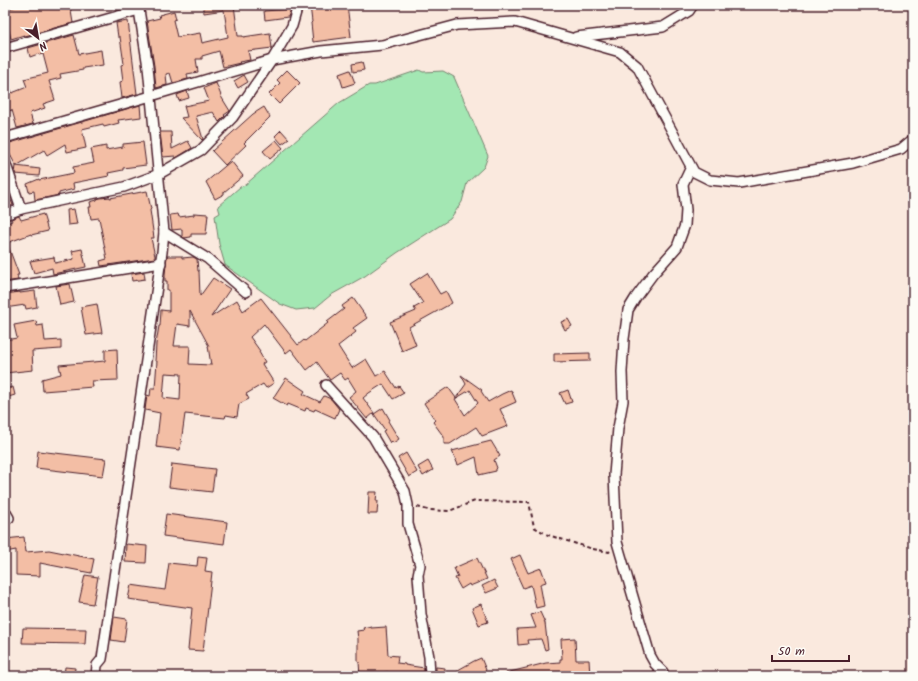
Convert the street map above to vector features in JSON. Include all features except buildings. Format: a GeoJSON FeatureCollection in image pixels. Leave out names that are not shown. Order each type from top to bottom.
{"type":"FeatureCollection","features":[{"type":"Feature","properties":{"kind":"street"},"geometry":{"type":"LineString","coordinates":[[5,215],[21,209],[124,187],[159,174],[201,150],[233,117],[272,60],[292,26],[298,5]]}},
{"type":"Feature","properties":{"kind":"street"},"geometry":{"type":"LineString","coordinates":[[570,38],[663,27],[689,11],[693,5]]}},
{"type":"Feature","properties":{"kind":"street"},"geometry":{"type":"LineString","coordinates":[[5,48],[138,8],[148,67],[164,232],[161,262],[102,659],[97,665],[96,676]]}},
{"type":"Feature","properties":{"kind":"street"},"geometry":{"type":"LineString","coordinates":[[5,138],[272,60],[320,51],[382,45],[457,25],[516,22],[620,52],[638,66],[694,172],[710,180],[739,183],[853,163],[901,149],[913,139]]}},
{"type":"Feature","properties":{"kind":"street"},"geometry":{"type":"LineString","coordinates":[[5,162],[21,209]]}},
{"type":"Feature","properties":{"kind":"street"},"geometry":{"type":"LineString","coordinates":[[662,676],[663,672],[655,664],[650,655],[617,542],[614,475],[618,428],[623,401],[622,372],[628,310],[653,274],[677,247],[685,225],[686,210],[683,184],[691,167]]}},
{"type":"Feature","properties":{"kind":"street"},"geometry":{"type":"LineString","coordinates":[[164,232],[208,259],[246,292]]}},
{"type":"Feature","properties":{"kind":"street"},"geometry":{"type":"LineString","coordinates":[[5,288],[161,262]]}},
{"type":"Feature","properties":{"kind":"street"},"geometry":{"type":"LineString","coordinates":[[326,385],[373,437],[405,491],[408,505],[408,524],[420,565],[418,575],[421,614],[429,657],[430,676]]}},
{"type":"Feature","properties":{"kind":"path"},"geometry":{"type":"LineString","coordinates":[[408,505],[428,510],[449,511],[475,501],[529,502],[534,527],[548,535],[593,549],[609,552],[617,542]]}},
{"type":"Feature","properties":{"kind":"green space"},"geometry":{"type":"Polygon","coordinates":[[[419,70],[423,72],[443,71],[454,77],[488,156],[484,167],[467,183],[462,202],[450,219],[397,253],[365,276],[331,295],[315,308],[296,310],[280,304],[225,265],[219,244],[215,216],[220,213],[218,206],[240,187],[245,185],[339,103],[369,85],[375,85],[419,70]]]}}]}
